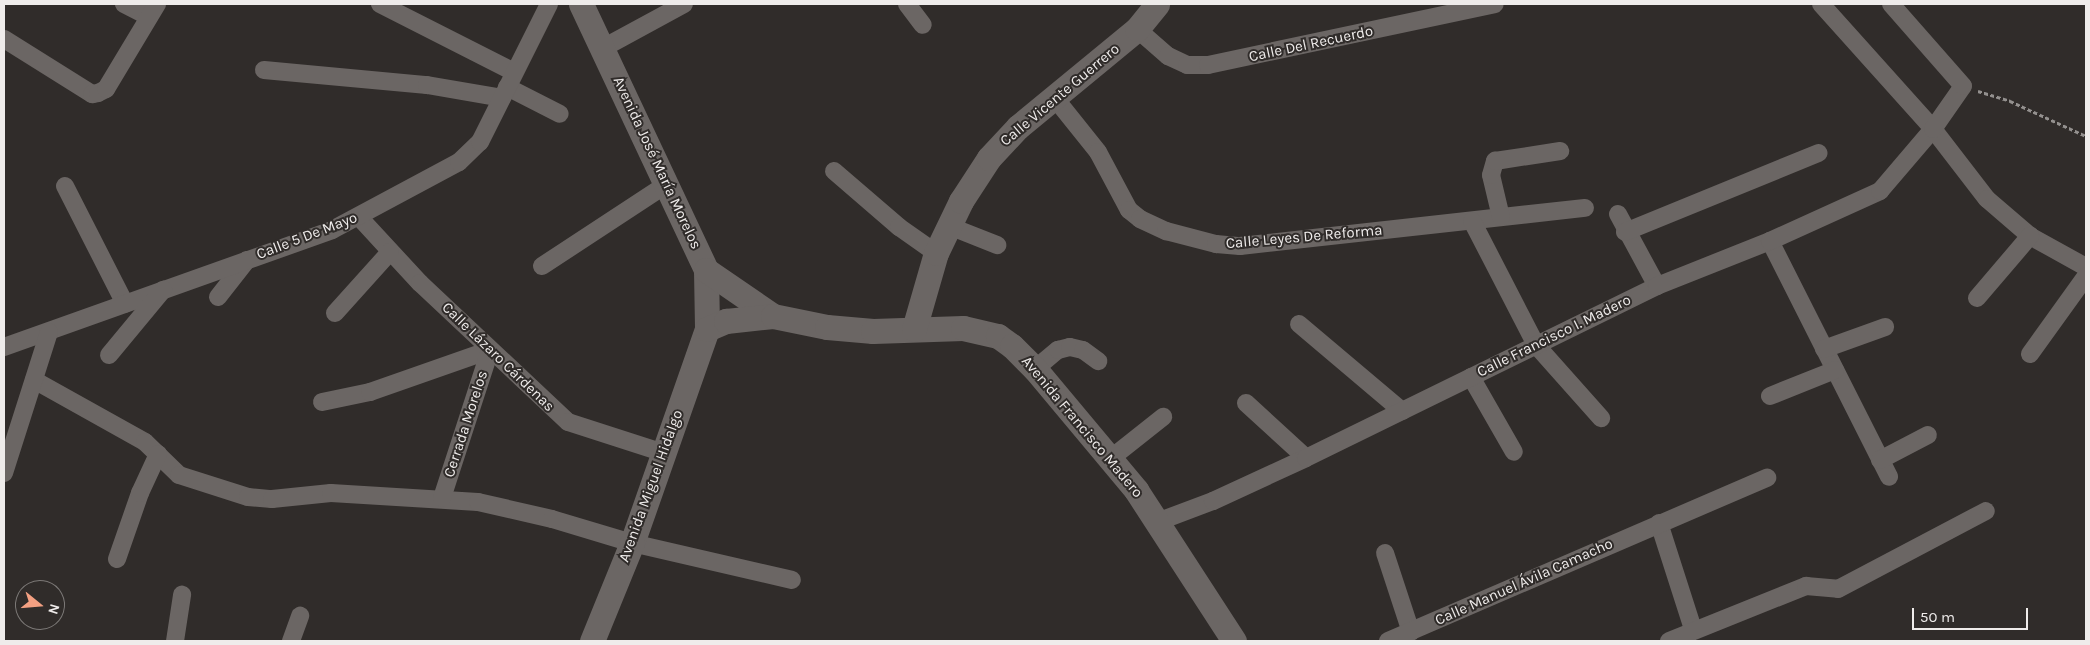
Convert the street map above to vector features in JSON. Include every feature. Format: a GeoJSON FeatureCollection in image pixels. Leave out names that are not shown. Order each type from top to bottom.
{"type":"FeatureCollection","features":[{"type":"Feature","properties":{"kind":"street"},"geometry":{"type":"LineString","coordinates":[[4,38],[92,94],[106,89],[153,11],[124,4]]}},
{"type":"Feature","properties":{"kind":"street"},"geometry":{"type":"LineString","coordinates":[[380,4],[508,86],[560,114]]}},
{"type":"Feature","properties":{"kind":"street","name":"Calle 5 De Mayo"},"geometry":{"type":"LineString","coordinates":[[4,347],[359,217],[469,155],[480,142],[549,4]]}},
{"type":"Feature","properties":{"kind":"street","name":"Avenida José María Morelos"},"geometry":{"type":"LineString","coordinates":[[581,4],[706,270],[707,329]]}},
{"type":"Feature","properties":{"kind":"street"},"geometry":{"type":"LineString","coordinates":[[603,48],[684,4]]}},
{"type":"Feature","properties":{"kind":"street"},"geometry":{"type":"LineString","coordinates":[[907,4],[923,24]]}},
{"type":"Feature","properties":{"kind":"street","name":"Calle Vicente Guerrero"},"geometry":{"type":"LineString","coordinates":[[914,329],[936,253],[975,178],[998,147],[1054,96],[1137,29],[1157,4]]}},
{"type":"Feature","properties":{"kind":"street","name":"Calle Del Recuerdo"},"geometry":{"type":"LineString","coordinates":[[1137,29],[1168,56],[1187,65],[1208,66],[1495,4]]}},
{"type":"Feature","properties":{"kind":"street"},"geometry":{"type":"LineString","coordinates":[[1821,4],[1933,129],[1987,199],[2030,236],[2086,266]]}},
{"type":"Feature","properties":{"kind":"street"},"geometry":{"type":"LineString","coordinates":[[1891,4],[1963,86]]}},
{"type":"Feature","properties":{"kind":"street"},"geometry":{"type":"LineString","coordinates":[[264,70],[427,85],[508,86]]}},
{"type":"Feature","properties":{"kind":"street","name":"Calle Francisco I. Madero"},"geometry":{"type":"LineString","coordinates":[[1158,522],[1213,502],[1657,286],[1770,241],[1880,191],[1933,129],[1963,86]]}},
{"type":"Feature","properties":{"kind":"street","name":"Calle Leyes De Reforma"},"geometry":{"type":"LineString","coordinates":[[1054,96],[1098,152],[1129,210],[1140,219],[1166,231],[1216,244],[1240,246],[1585,208]]}},
{"type":"Feature","properties":{"kind":"street"},"geometry":{"type":"LineString","coordinates":[[1501,217],[1491,176],[1495,161],[1560,150]]}},
{"type":"Feature","properties":{"kind":"street"},"geometry":{"type":"LineString","coordinates":[[1625,232],[1819,153]]}},
{"type":"Feature","properties":{"kind":"street"},"geometry":{"type":"LineString","coordinates":[[834,171],[899,227],[936,253]]}},
{"type":"Feature","properties":{"kind":"street"},"geometry":{"type":"LineString","coordinates":[[542,266],[667,184]]}},
{"type":"Feature","properties":{"kind":"street"},"geometry":{"type":"LineString","coordinates":[[65,186],[125,304]]}},
{"type":"Feature","properties":{"kind":"street"},"geometry":{"type":"LineString","coordinates":[[1618,214],[1625,232],[1657,286]]}},
{"type":"Feature","properties":{"kind":"street","name":"Calle Lázaro Cárdenas"},"geometry":{"type":"LineString","coordinates":[[359,217],[390,252],[490,350],[568,422],[664,453]]}},
{"type":"Feature","properties":{"kind":"street"},"geometry":{"type":"LineString","coordinates":[[1472,221],[1536,345],[1601,418]]}},
{"type":"Feature","properties":{"kind":"street"},"geometry":{"type":"LineString","coordinates":[[949,226],[997,245]]}},
{"type":"Feature","properties":{"kind":"street"},"geometry":{"type":"LineString","coordinates":[[1977,298],[2030,236]]}},
{"type":"Feature","properties":{"kind":"street"},"geometry":{"type":"LineString","coordinates":[[1770,241],[1889,477]]}},
{"type":"Feature","properties":{"kind":"street"},"geometry":{"type":"LineString","coordinates":[[334,313],[390,252]]}},
{"type":"Feature","properties":{"kind":"street"},"geometry":{"type":"LineString","coordinates":[[218,297],[248,259]]}},
{"type":"Feature","properties":{"kind":"street","name":"Avenida Francisco Madero"},"geometry":{"type":"LineString","coordinates":[[706,270],[773,316]]}},
{"type":"Feature","properties":{"kind":"street"},"geometry":{"type":"LineString","coordinates":[[2030,354],[2086,276]]}},
{"type":"Feature","properties":{"kind":"street"},"geometry":{"type":"LineString","coordinates":[[109,355],[164,290]]}},
{"type":"Feature","properties":{"kind":"street","name":"Avenida Francisco Madero"},"geometry":{"type":"LineString","coordinates":[[707,329],[726,321],[773,316],[828,327],[873,331],[963,328],[990,333],[1012,346],[1035,369],[1110,459],[1158,522],[1234,641]]}},
{"type":"Feature","properties":{"kind":"street"},"geometry":{"type":"LineString","coordinates":[[1299,324],[1402,411]]}},
{"type":"Feature","properties":{"kind":"street"},"geometry":{"type":"LineString","coordinates":[[1824,349],[1885,327]]}},
{"type":"Feature","properties":{"kind":"street","name":"Avenida Miguel Hidalgo"},"geometry":{"type":"LineString","coordinates":[[592,641],[632,543],[707,329]]}},
{"type":"Feature","properties":{"kind":"street"},"geometry":{"type":"LineString","coordinates":[[4,473],[49,332]]}},
{"type":"Feature","properties":{"kind":"street"},"geometry":{"type":"LineString","coordinates":[[1035,369],[1058,350],[1070,347],[1083,350],[1098,361]]}},
{"type":"Feature","properties":{"kind":"street"},"geometry":{"type":"LineString","coordinates":[[322,402],[370,392],[490,350]]}},
{"type":"Feature","properties":{"kind":"street","name":"Cerrada Morelos"},"geometry":{"type":"LineString","coordinates":[[442,498],[490,350]]}},
{"type":"Feature","properties":{"kind":"street"},"geometry":{"type":"LineString","coordinates":[[1770,396],[1835,370]]}},
{"type":"Feature","properties":{"kind":"street"},"geometry":{"type":"LineString","coordinates":[[1471,377],[1514,452]]}},
{"type":"Feature","properties":{"kind":"street"},"geometry":{"type":"LineString","coordinates":[[34,380],[145,442],[179,475],[248,497],[272,500],[331,493],[442,498],[478,502],[552,519],[632,543],[792,580]]}},
{"type":"Feature","properties":{"kind":"street"},"geometry":{"type":"LineString","coordinates":[[1246,403],[1306,458]]}},
{"type":"Feature","properties":{"kind":"street"},"geometry":{"type":"LineString","coordinates":[[1110,459],[1163,417]]}},
{"type":"Feature","properties":{"kind":"street"},"geometry":{"type":"LineString","coordinates":[[1880,460],[1928,435]]}},
{"type":"Feature","properties":{"kind":"street"},"geometry":{"type":"LineString","coordinates":[[117,559],[140,493],[158,454]]}},
{"type":"Feature","properties":{"kind":"street","name":"Calle Manuel Ávila Camacho"},"geometry":{"type":"LineString","coordinates":[[1388,641],[1767,478]]}},
{"type":"Feature","properties":{"kind":"street"},"geometry":{"type":"LineString","coordinates":[[1670,641],[1693,629],[1813,584],[1838,589],[1986,511]]}},
{"type":"Feature","properties":{"kind":"street"},"geometry":{"type":"LineString","coordinates":[[1659,523],[1693,629]]}},
{"type":"Feature","properties":{"kind":"street"},"geometry":{"type":"LineString","coordinates":[[1385,553],[1411,632]]}},
{"type":"Feature","properties":{"kind":"street"},"geometry":{"type":"LineString","coordinates":[[175,641],[182,595]]}},
{"type":"Feature","properties":{"kind":"street"},"geometry":{"type":"LineString","coordinates":[[290,641],[300,616]]}},
{"type":"Feature","properties":{"kind":"path"},"geometry":{"type":"LineString","coordinates":[[1963,86],[2010,101],[2086,136]]}}]}
